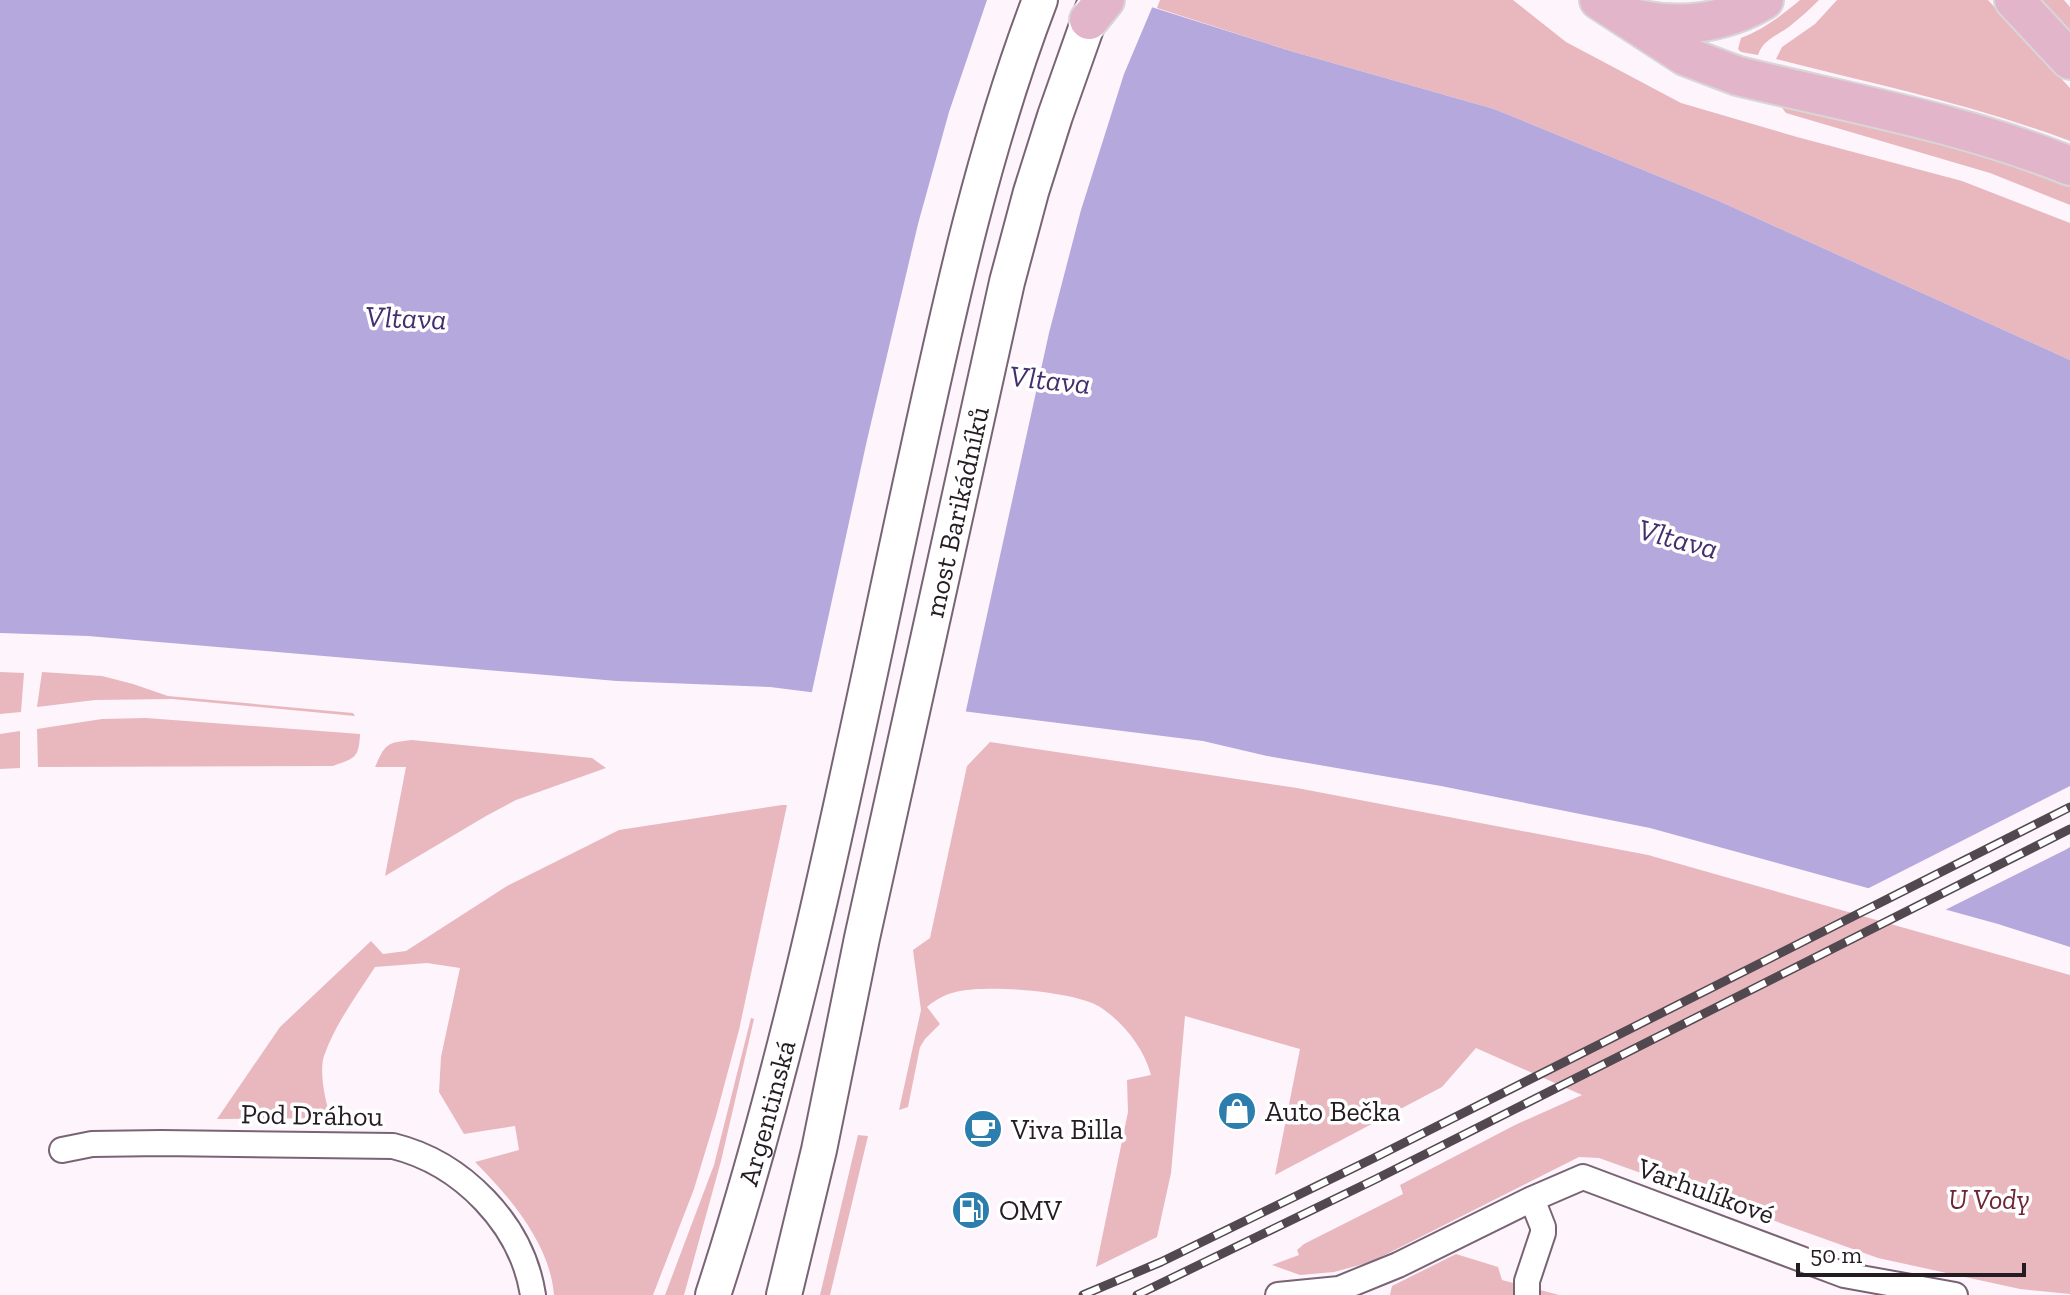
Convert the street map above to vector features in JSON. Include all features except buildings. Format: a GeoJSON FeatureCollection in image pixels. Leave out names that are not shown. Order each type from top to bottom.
{"type":"FeatureCollection","features":[{"type":"Feature","properties":{"kind":"main road","name":"most Barikádníků"},"geometry":{"type":"LineString","coordinates":[[813,930],[978,191],[999,116],[1040,0]]}},
{"type":"Feature","properties":{"kind":"main road"},"geometry":{"type":"LineString","coordinates":[[1607,6],[1650,22],[1677,24],[1724,18],[1764,0]]}},
{"type":"Feature","properties":{"kind":"main road"},"geometry":{"type":"LineString","coordinates":[[2014,0],[2070,60]]}},
{"type":"Feature","properties":{"kind":"main road"},"geometry":{"type":"LineString","coordinates":[[1607,6],[1685,56],[1709,66],[1760,82],[1943,125],[2070,166]]}},
{"type":"Feature","properties":{"kind":"main road","name":"most Barikádníků"},"geometry":{"type":"LineString","coordinates":[[862,938],[1007,282],[1036,177],[1097,7]]}},
{"type":"Feature","properties":{"kind":"main road","name":"Argentinská"},"geometry":{"type":"LineString","coordinates":[[713,1295],[762,1134],[813,930]]}},
{"type":"Feature","properties":{"kind":"main road","name":"Argentinská"},"geometry":{"type":"LineString","coordinates":[[784,1295],[819,1150],[862,938]]}},
{"type":"Feature","properties":{"kind":"street","name":"Pod Dráhou"},"geometry":{"type":"LineString","coordinates":[[62,1150],[92,1144],[161,1143],[393,1146],[415,1151],[459,1177],[486,1200],[507,1227],[524,1259],[533,1295]]}},
{"type":"Feature","properties":{"kind":"street","name":"Varhulíkové"},"geometry":{"type":"LineString","coordinates":[[1278,1295],[1339,1289],[1398,1265],[1583,1177],[1840,1285],[1955,1295]]}},
{"type":"Feature","properties":{"kind":"street"},"geometry":{"type":"LineString","coordinates":[[1527,1295],[1527,1281],[1543,1233],[1532,1199]]}},
{"type":"Feature","properties":{"kind":"green space"},"geometry":{"type":"Polygon","coordinates":[[[1160,0],[1513,0],[1566,42],[1681,103],[1962,181],[2070,223],[2070,360],[1719,201],[1494,109],[1294,52],[1157,8],[1160,0]]]}},
{"type":"Feature","properties":{"kind":"green space"},"geometry":{"type":"Polygon","coordinates":[[[1800,0],[1819,0],[1790,26],[1767,41],[1758,55],[1738,49],[1741,38],[1772,22],[1800,0]]]}},
{"type":"Feature","properties":{"kind":"green space"},"geometry":{"type":"Polygon","coordinates":[[[1837,0],[1988,0],[2070,88],[2070,141],[1961,106],[1776,59],[1782,47],[1815,24],[1837,0]]]}},
{"type":"Feature","properties":{"kind":"green space"},"geometry":{"type":"Polygon","coordinates":[[[2040,0],[2064,0],[2070,7],[2070,32],[2040,0]]]}},
{"type":"Feature","properties":{"kind":"green space"},"geometry":{"type":"Polygon","coordinates":[[[1782,100],[1920,133],[2070,181],[2070,205],[1990,173],[1786,113],[1780,105],[1782,100]]]}},
{"type":"Feature","properties":{"kind":"green space"},"geometry":{"type":"Polygon","coordinates":[[[0,672],[24,673],[21,712],[0,714],[0,672]]]}},
{"type":"Feature","properties":{"kind":"green space"},"geometry":{"type":"Polygon","coordinates":[[[42,672],[102,676],[168,696],[353,713],[355,716],[172,699],[95,700],[37,707],[42,672]]]}},
{"type":"Feature","properties":{"kind":"green space"},"geometry":{"type":"Polygon","coordinates":[[[146,718],[360,734],[357,753],[333,766],[38,767],[37,729],[102,719],[146,718]]]}},
{"type":"Feature","properties":{"kind":"green space"},"geometry":{"type":"Polygon","coordinates":[[[20,731],[20,768],[0,769],[0,734],[20,731]]]}},
{"type":"Feature","properties":{"kind":"green space"},"geometry":{"type":"Polygon","coordinates":[[[412,740],[592,758],[606,768],[516,800],[385,876],[406,767],[375,767],[388,746],[412,740]]]}},
{"type":"Feature","properties":{"kind":"green space","name":"U Vody"},"geometry":{"type":"Polygon","coordinates":[[[990,742],[1297,788],[1648,855],[2070,975],[2070,1294],[2020,1289],[1878,1258],[1599,1158],[1579,1157],[1371,1262],[1334,1272],[1300,1275],[1272,1265],[1299,1255],[1297,1250],[1304,1244],[1403,1194],[1400,1185],[1515,1125],[1582,1095],[1476,1048],[1442,1087],[1275,1175],[1300,1049],[1185,1016],[1171,1173],[1157,1237],[1096,1267],[1128,1112],[1127,1080],[1151,1075],[1138,1046],[1109,1013],[1088,1001],[1032,991],[974,989],[942,997],[927,1007],[940,1024],[920,1047],[908,1107],[899,1110],[921,1010],[913,950],[930,938],[967,766],[990,742]]]}},
{"type":"Feature","properties":{"kind":"green space"},"geometry":{"type":"Polygon","coordinates":[[[787,805],[739,1030],[694,1189],[653,1295],[554,1295],[545,1258],[526,1222],[502,1190],[475,1162],[519,1150],[515,1126],[464,1134],[439,1092],[441,1057],[460,968],[427,963],[375,967],[340,1021],[324,1056],[324,1087],[332,1118],[217,1119],[280,1027],[371,941],[383,954],[406,951],[507,886],[619,830],[787,805]]]}},
{"type":"Feature","properties":{"kind":"green space"},"geometry":{"type":"Polygon","coordinates":[[[751,1018],[754,1019],[721,1161],[684,1295],[665,1295],[714,1165],[751,1018]]]}},
{"type":"Feature","properties":{"kind":"green space"},"geometry":{"type":"Polygon","coordinates":[[[858,1135],[868,1136],[830,1295],[820,1295],[858,1135]]]}},
{"type":"Feature","properties":{"kind":"green space"},"geometry":{"type":"Polygon","coordinates":[[[1456,1254],[1498,1267],[1502,1280],[1559,1295],[1390,1295],[1392,1286],[1456,1254]]]}},
{"type":"Feature","properties":{"kind":"water","name":"Vltava"},"geometry":{"type":"Polygon","coordinates":[[[0,0],[1129,0],[1294,52],[1494,109],[1719,201],[2070,360],[2070,947],[1998,924],[1650,828],[1441,786],[1267,756],[1203,741],[770,687],[617,681],[88,636],[0,633],[0,0]],[[2037,818],[2019,819],[2011,835],[2025,852],[2044,844],[2042,822],[2037,818]]]}},
{"type":"Feature","properties":{"kind":"pier"},"geometry":{"type":"Polygon","coordinates":[[[987,0],[1144,0],[1154,3],[1124,74],[1081,210],[1049,333],[965,715],[811,696],[918,224],[949,112],[987,0]]]}},
{"type":"Feature","properties":{"kind":"pier"},"geometry":{"type":"Polygon","coordinates":[[[2070,786],[2070,847],[2067,849],[1941,912],[1863,891],[2070,786]],[[2031,820],[2021,823],[2015,835],[2018,844],[2026,848],[2038,845],[2043,838],[2039,825],[2031,820]]]}},
{"type":"Feature","properties":{"kind":"railway"},"geometry":{"type":"LineString","coordinates":[[1083,1295],[1161,1262],[1374,1158],[2070,807]]}},
{"type":"Feature","properties":{"kind":"railway"},"geometry":{"type":"LineString","coordinates":[[1137,1295],[1376,1179],[2070,829]]}},
{"type":"Feature","properties":{"kind":"place","name":"Auto Bečka"},"geometry":{"type":"Point","coordinates":[1237,1111]}},
{"type":"Feature","properties":{"kind":"place","name":"Viva Billa"},"geometry":{"type":"Point","coordinates":[983,1129]}},
{"type":"Feature","properties":{"kind":"place","name":"OMV"},"geometry":{"type":"Point","coordinates":[971,1210]}}]}
